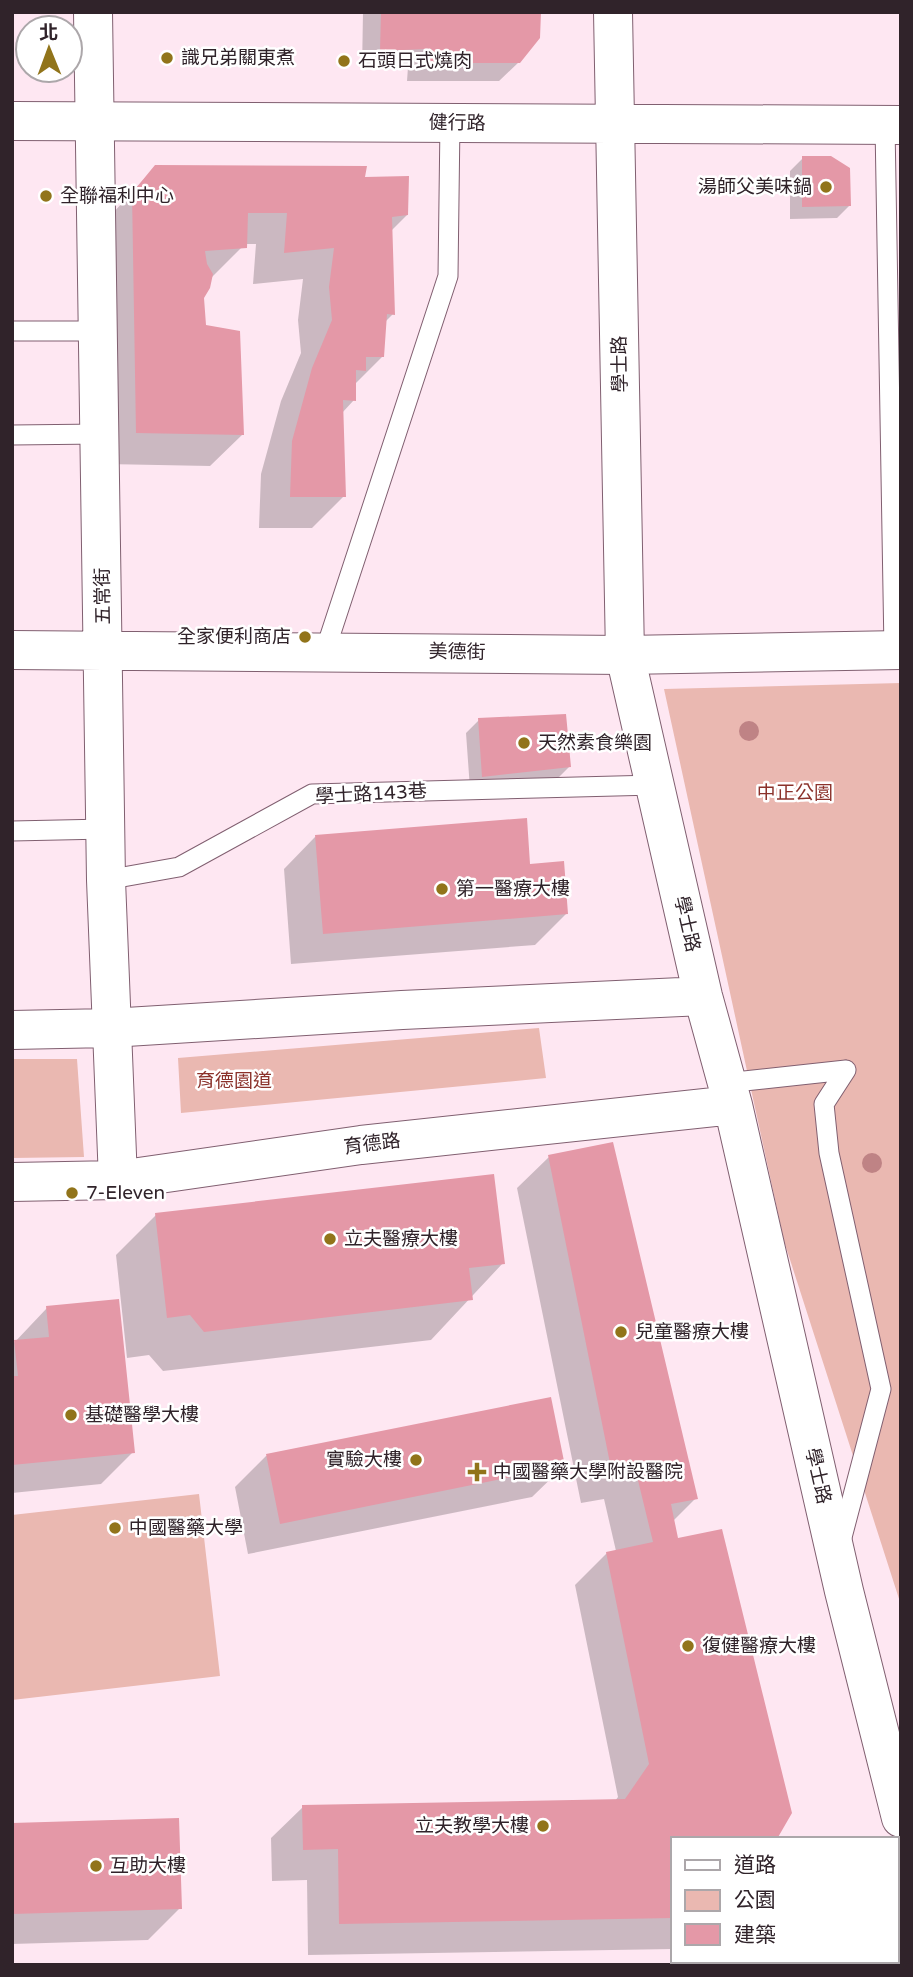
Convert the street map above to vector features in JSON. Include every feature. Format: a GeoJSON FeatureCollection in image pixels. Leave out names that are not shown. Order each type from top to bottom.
{"type":"FeatureCollection","features":[{"type":"Feature","properties":{"kind":"street","name":"五常街"},"geometry":{"type":"LineString","coordinates":[[93,12],[106,880],[118,1180]]}},
{"type":"Feature","properties":{"kind":"street","name":"學士路"},"geometry":{"type":"LineString","coordinates":[[613,12],[625,654],[836,1557],[901,1818]]}},
{"type":"Feature","properties":{"kind":"street","name":"健行路"},"geometry":{"type":"LineString","coordinates":[[12,121],[893,125]]}},
{"type":"Feature","properties":{"kind":"street","name":"美德街"},"geometry":{"type":"LineString","coordinates":[[12,650],[625,654],[897,650]]}},
{"type":"Feature","properties":{"kind":"street"},"geometry":{"type":"LineString","coordinates":[[12,1030],[110,1028],[402,1010],[703,996]]}},
{"type":"Feature","properties":{"kind":"street","name":"育德路"},"geometry":{"type":"LineString","coordinates":[[12,1182],[118,1180],[729,1094]]}},
{"type":"Feature","properties":{"kind":"lane"},"geometry":{"type":"LineString","coordinates":[[325,651],[448,276],[450,122]]}},
{"type":"Feature","properties":{"kind":"lane"},"geometry":{"type":"LineString","coordinates":[[893,125],[897,650]]}},
{"type":"Feature","properties":{"kind":"lane"},"geometry":{"type":"LineString","coordinates":[[12,331],[98,331]]}},
{"type":"Feature","properties":{"kind":"lane"},"geometry":{"type":"LineString","coordinates":[[12,435],[101,434]]}},
{"type":"Feature","properties":{"kind":"lane","name":"學士路143巷"},"geometry":{"type":"LineString","coordinates":[[106,880],[179,867],[312,794],[655,785]]}},
{"type":"Feature","properties":{"kind":"lane"},"geometry":{"type":"LineString","coordinates":[[12,831],[106,829]]}},
{"type":"Feature","properties":{"kind":"lane"},"geometry":{"type":"LineString","coordinates":[[729,1094],[846,1070],[824,1104],[829,1153],[881,1389],[836,1557]]}},
{"type":"Feature","properties":{"kind":"green space","name":"中正公園"},"geometry":{"type":"Polygon","coordinates":[[[901,683],[901,1605],[784,1241],[664,689],[901,683]]]}},
{"type":"Feature","properties":{"kind":"green space","name":"育德園道"},"geometry":{"type":"Polygon","coordinates":[[[539,1028],[546,1078],[181,1113],[178,1058],[539,1028]]]}},
{"type":"Feature","properties":{"kind":"green space"},"geometry":{"type":"Polygon","coordinates":[[[12,1059],[77,1059],[84,1157],[12,1158],[12,1059]]]}},
{"type":"Feature","properties":{"kind":"green space"},"geometry":{"type":"Polygon","coordinates":[[[199,1494],[220,1676],[12,1700],[12,1515],[199,1494]]]}},
{"type":"Feature","properties":{"kind":"building"},"geometry":{"type":"Polygon","coordinates":[[[381,12],[541,12],[540,38],[520,63],[425,63],[426,49],[380,51],[381,12]]]}},
{"type":"Feature","properties":{"kind":"building","name":"湯師父美味鍋"},"geometry":{"type":"Polygon","coordinates":[[[802,156],[831,156],[850,168],[851,206],[802,207],[802,156]]]}},
{"type":"Feature","properties":{"kind":"building"},"geometry":{"type":"Polygon","coordinates":[[[155,165],[367,166],[365,177],[409,176],[408,215],[392,217],[395,315],[387,314],[384,357],[366,357],[366,371],[356,370],[356,401],[343,400],[346,497],[290,497],[292,441],[312,368],[332,320],[329,287],[334,248],[284,253],[287,213],[248,213],[247,248],[205,251],[207,264],[213,274],[210,288],[204,298],[206,325],[240,331],[244,435],[136,433],[132,193],[155,165]]]}},
{"type":"Feature","properties":{"kind":"building","name":"天然素食樂園"},"geometry":{"type":"Polygon","coordinates":[[[566,714],[571,767],[482,777],[478,718],[566,714]]]}},
{"type":"Feature","properties":{"kind":"building","name":"第一醫療大樓"},"geometry":{"type":"Polygon","coordinates":[[[527,818],[530,864],[564,861],[568,914],[323,934],[315,835],[527,818]]]}},
{"type":"Feature","properties":{"kind":"building"},"geometry":{"type":"Polygon","coordinates":[[[613,1142],[698,1499],[671,1504],[678,1538],[722,1529],[792,1813],[778,1837],[671,1837],[671,1918],[339,1924],[338,1849],[303,1850],[302,1805],[625,1799],[649,1764],[606,1552],[653,1542],[635,1468],[612,1473],[548,1155],[613,1142]]]}},
{"type":"Feature","properties":{"kind":"building","name":"立夫醫療大樓"},"geometry":{"type":"Polygon","coordinates":[[[494,1174],[505,1264],[469,1268],[473,1300],[204,1332],[190,1315],[167,1318],[155,1213],[494,1174]]]}},
{"type":"Feature","properties":{"kind":"building","name":"基礎醫學大樓"},"geometry":{"type":"Polygon","coordinates":[[[119,1299],[135,1453],[12,1465],[12,1376],[18,1376],[14,1340],[49,1337],[46,1306],[119,1299]]]}},
{"type":"Feature","properties":{"kind":"building","name":"實驗大樓"},"geometry":{"type":"Polygon","coordinates":[[[551,1397],[565,1466],[280,1524],[266,1454],[551,1397]]]}},
{"type":"Feature","properties":{"kind":"building","name":"互助大樓"},"geometry":{"type":"Polygon","coordinates":[[[179,1818],[182,1909],[12,1914],[12,1823],[179,1818]]]}},
{"type":"Feature","properties":{"kind":"place","name":"識兄弟關東煮"},"geometry":{"type":"Point","coordinates":[167,58]}},
{"type":"Feature","properties":{"kind":"place","name":"石頭日式燒肉"},"geometry":{"type":"Point","coordinates":[344,61]}},
{"type":"Feature","properties":{"kind":"place","name":"湯師父美味鍋"},"geometry":{"type":"Point","coordinates":[826,187]}},
{"type":"Feature","properties":{"kind":"place","name":"全聯福利中心"},"geometry":{"type":"Point","coordinates":[46,196]}},
{"type":"Feature","properties":{"kind":"place","name":"全家便利商店"},"geometry":{"type":"Point","coordinates":[305,637]}},
{"type":"Feature","properties":{"kind":"place","name":"天然素食樂園"},"geometry":{"type":"Point","coordinates":[524,743]}},
{"type":"Feature","properties":{"kind":"place","name":"第一醫療大樓"},"geometry":{"type":"Point","coordinates":[442,889]}},
{"type":"Feature","properties":{"kind":"place","name":"7-Eleven"},"geometry":{"type":"Point","coordinates":[72,1193]}},
{"type":"Feature","properties":{"kind":"place","name":"立夫醫療大樓"},"geometry":{"type":"Point","coordinates":[330,1239]}},
{"type":"Feature","properties":{"kind":"place","name":"兒童醫療大樓"},"geometry":{"type":"Point","coordinates":[621,1332]}},
{"type":"Feature","properties":{"kind":"place","name":"基礎醫學大樓"},"geometry":{"type":"Point","coordinates":[71,1415]}},
{"type":"Feature","properties":{"kind":"place","name":"實驗大樓"},"geometry":{"type":"Point","coordinates":[416,1460]}},
{"type":"Feature","properties":{"kind":"place","name":"中國醫藥大學附設醫院"},"geometry":{"type":"Point","coordinates":[477,1472]}},
{"type":"Feature","properties":{"kind":"place","name":"中國醫藥大學"},"geometry":{"type":"Point","coordinates":[115,1528]}},
{"type":"Feature","properties":{"kind":"place","name":"復健醫療大樓"},"geometry":{"type":"Point","coordinates":[688,1646]}},
{"type":"Feature","properties":{"kind":"place","name":"立夫教學大樓"},"geometry":{"type":"Point","coordinates":[543,1826]}},
{"type":"Feature","properties":{"kind":"place","name":"互助大樓"},"geometry":{"type":"Point","coordinates":[96,1866]}}]}
